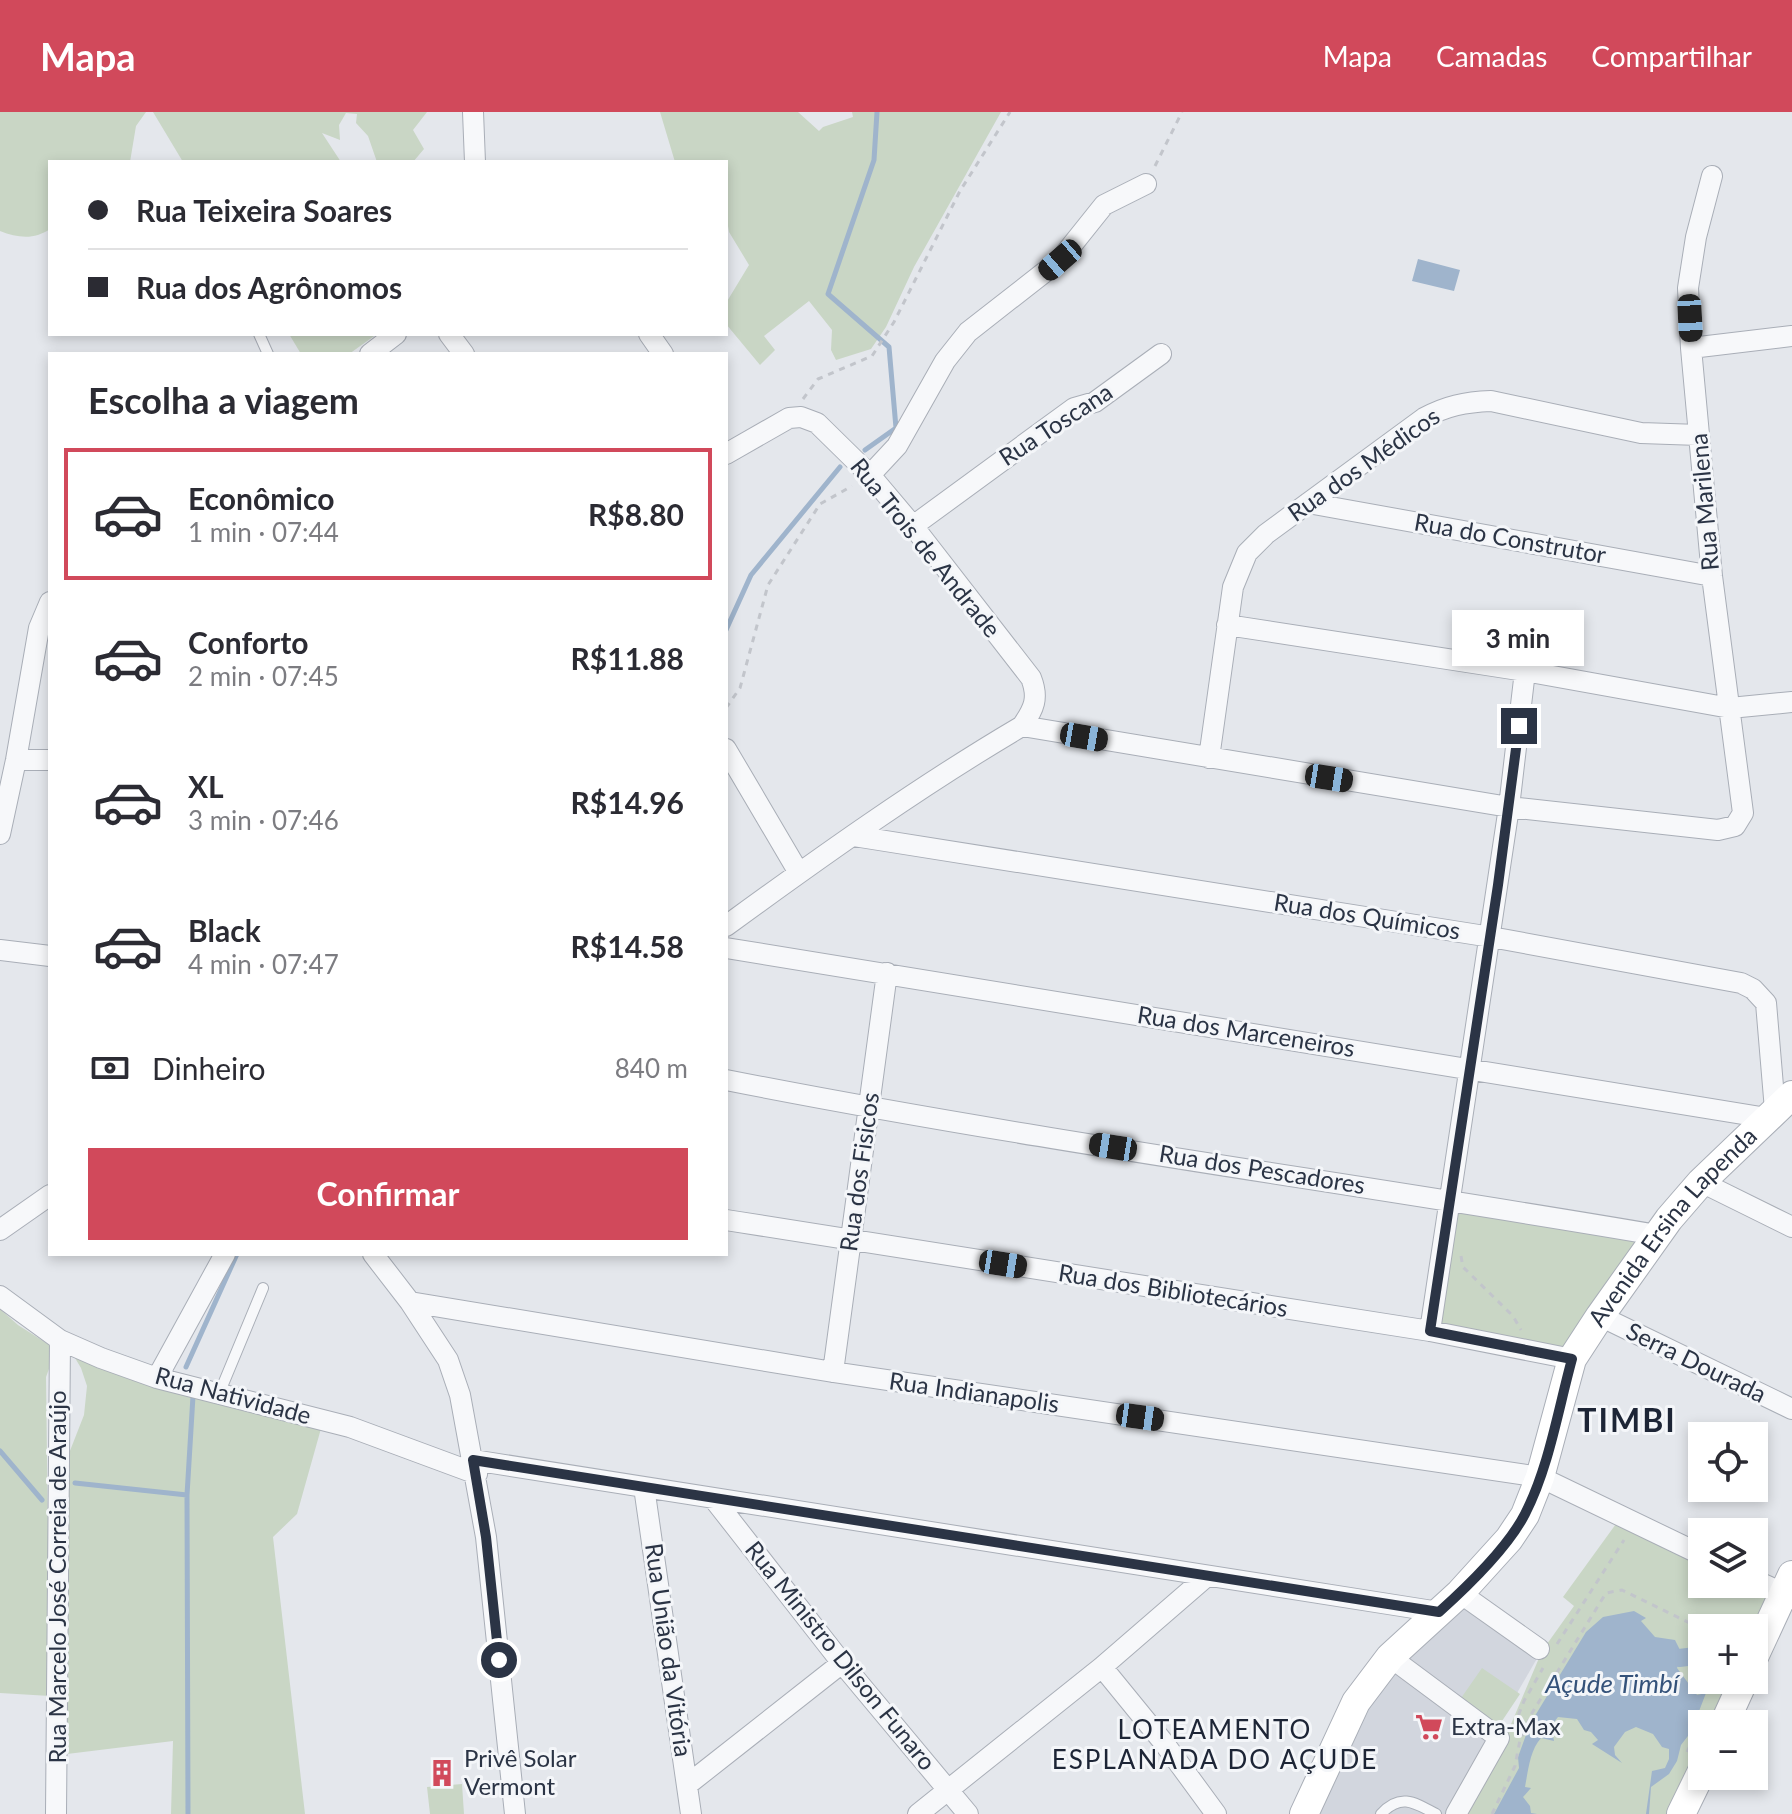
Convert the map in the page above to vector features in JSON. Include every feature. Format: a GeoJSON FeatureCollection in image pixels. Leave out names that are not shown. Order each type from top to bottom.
{"type":"FeatureCollection","features":[{"type":"Feature","properties":{"kind":"street"},"geometry":{"type":"LineString","coordinates":[[473,112],[475,160]]}},
{"type":"Feature","properties":{"kind":"street","name":"Rua Marilena"},"geometry":{"type":"LineString","coordinates":[[1509,807],[1718,830],[1735,826],[1743,813],[1712,576],[1688,288],[1696,237],[1712,176]]}},
{"type":"Feature","properties":{"kind":"street"},"geometry":{"type":"LineString","coordinates":[[870,475],[897,446],[945,361],[968,332],[1060,260],[1104,205],[1146,184]]}},
{"type":"Feature","properties":{"kind":"street"},"geometry":{"type":"LineString","coordinates":[[373,352],[393,336]]}},
{"type":"Feature","properties":{"kind":"street"},"geometry":{"type":"LineString","coordinates":[[1691,348],[1792,336]]}},
{"type":"Feature","properties":{"kind":"street","name":"Rua Toscana"},"geometry":{"type":"LineString","coordinates":[[913,526],[1074,408],[1095,402],[1161,354]]}},
{"type":"Feature","properties":{"kind":"street","name":"Rua dos Médicos"},"geometry":{"type":"LineString","coordinates":[[1209,758],[1233,587],[1247,553],[1266,534],[1424,418],[1445,407],[1491,401],[1641,433],[1699,435]]}},
{"type":"Feature","properties":{"kind":"street","name":"Rua Trois de Andrade"},"geometry":{"type":"LineString","coordinates":[[789,418],[801,417],[817,423],[870,475],[1031,678],[1036,702],[1022,726]]}},
{"type":"Feature","properties":{"kind":"street"},"geometry":{"type":"LineString","coordinates":[[729,447],[789,418]]}},
{"type":"Feature","properties":{"kind":"street","name":"Rua do Construtor"},"geometry":{"type":"LineString","coordinates":[[1308,503],[1712,576]]}},
{"type":"Feature","properties":{"kind":"street"},"geometry":{"type":"LineString","coordinates":[[0,834],[39,628],[48,607]]}},
{"type":"Feature","properties":{"kind":"street"},"geometry":{"type":"LineString","coordinates":[[1227,625],[1525,671],[1730,708],[1792,702]]}},
{"type":"Feature","properties":{"kind":"street"},"geometry":{"type":"LineString","coordinates":[[1430,1331],[1468,1069],[1491,937],[1525,671]]}},
{"type":"Feature","properties":{"kind":"street"},"geometry":{"type":"LineString","coordinates":[[728,925],[981,750],[1022,726],[1509,807]]}},
{"type":"Feature","properties":{"kind":"street"},"geometry":{"type":"LineString","coordinates":[[728,752],[799,873]]}},
{"type":"Feature","properties":{"kind":"street"},"geometry":{"type":"LineString","coordinates":[[16,760],[48,760]]}},
{"type":"Feature","properties":{"kind":"street","name":"Rua dos Químicos"},"geometry":{"type":"LineString","coordinates":[[854,836],[1491,937],[1741,983],[1753,989],[1766,1003],[1778,1108]]}},
{"type":"Feature","properties":{"kind":"street"},"geometry":{"type":"LineString","coordinates":[[0,950],[6,948],[48,956]]}},
{"type":"Feature","properties":{"kind":"street","name":"Rua dos Marceneiros"},"geometry":{"type":"LineString","coordinates":[[728,948],[1468,1069],[1778,1108]]}},
{"type":"Feature","properties":{"kind":"street","name":"Rua dos Fisicos"},"geometry":{"type":"LineString","coordinates":[[833,1372],[887,973]]}},
{"type":"Feature","properties":{"kind":"street","name":"Rua dos Pescadores"},"geometry":{"type":"LineString","coordinates":[[728,1080],[868,1109],[1657,1235]]}},
{"type":"Feature","properties":{"kind":"street","name":"Avenida Ersina Lapenda"},"geometry":{"type":"LineString","coordinates":[[1304,1814],[1356,1702],[1390,1657],[1460,1593],[1509,1539],[1525,1515],[1540,1477],[1572,1359],[1600,1316],[1657,1235],[1701,1182],[1778,1108]]}},
{"type":"Feature","properties":{"kind":"street"},"geometry":{"type":"LineString","coordinates":[[1701,1182],[1792,1227]]}},
{"type":"Feature","properties":{"kind":"street"},"geometry":{"type":"LineString","coordinates":[[0,1230],[48,1196]]}},
{"type":"Feature","properties":{"kind":"street","name":"Rua dos Bibliotecários"},"geometry":{"type":"LineString","coordinates":[[728,1220],[1430,1331],[1572,1359]]}},
{"type":"Feature","properties":{"kind":"street"},"geometry":{"type":"LineString","coordinates":[[157,1378],[224,1256]]}},
{"type":"Feature","properties":{"kind":"street"},"geometry":{"type":"LineString","coordinates":[[375,1256],[410,1302],[448,1360],[460,1395],[486,1537],[515,1814]]}},
{"type":"Feature","properties":{"kind":"street","name":"Rua Natividade"},"geometry":{"type":"LineString","coordinates":[[0,1296],[60,1340],[157,1378],[350,1427],[475,1467],[644,1487],[1439,1612]]}},
{"type":"Feature","properties":{"kind":"street","name":"Rua Indianapolis"},"geometry":{"type":"LineString","coordinates":[[410,1302],[833,1372],[1540,1477],[1688,1548]]}},
{"type":"Feature","properties":{"kind":"street","name":"Serra Dourada"},"geometry":{"type":"LineString","coordinates":[[1600,1316],[1792,1409]]}},
{"type":"Feature","properties":{"kind":"street","name":"Rua Marcelo José Correia de Araújo"},"geometry":{"type":"LineString","coordinates":[[56,1814],[60,1340]]}},
{"type":"Feature","properties":{"kind":"street","name":"Rua União da Vitória"},"geometry":{"type":"LineString","coordinates":[[644,1487],[691,1814]]}},
{"type":"Feature","properties":{"kind":"street","name":"Rua Ministro Dilson Funaro"},"geometry":{"type":"LineString","coordinates":[[713,1498],[842,1663],[968,1814]]}},
{"type":"Feature","properties":{"kind":"street"},"geometry":{"type":"LineString","coordinates":[[918,1814],[1102,1667],[1206,1577]]}},
{"type":"Feature","properties":{"kind":"street"},"geometry":{"type":"LineString","coordinates":[[1768,1583],[1789,1588],[1768,1629]]}},
{"type":"Feature","properties":{"kind":"street"},"geometry":{"type":"LineString","coordinates":[[1460,1593],[1546,1655]]}},
{"type":"Feature","properties":{"kind":"street"},"geometry":{"type":"LineString","coordinates":[[1390,1657],[1499,1738],[1456,1814]]}},
{"type":"Feature","properties":{"kind":"street"},"geometry":{"type":"LineString","coordinates":[[687,1785],[842,1663]]}},
{"type":"Feature","properties":{"kind":"street"},"geometry":{"type":"LineString","coordinates":[[1102,1667],[1164,1743],[1216,1814]]}},
{"type":"Feature","properties":{"kind":"street"},"geometry":{"type":"LineString","coordinates":[[1721,1710],[1733,1694]]}},
{"type":"Feature","properties":{"kind":"street"},"geometry":{"type":"LineString","coordinates":[[1681,1814],[1688,1785]]}},
{"type":"Feature","properties":{"kind":"lane"},"geometry":{"type":"LineString","coordinates":[[219,1394],[263,1288]]}},
{"type":"Feature","properties":{"kind":"lane"},"geometry":{"type":"LineString","coordinates":[[1381,1814],[1390,1805],[1401,1801],[1416,1803],[1436,1814]]}},
{"type":"Feature","properties":{"kind":"path"},"geometry":{"type":"LineString","coordinates":[[789,418],[818,379],[872,356],[889,330],[960,191],[1010,112]]}},
{"type":"Feature","properties":{"kind":"path"},"geometry":{"type":"LineString","coordinates":[[1146,184],[1182,112]]}},
{"type":"Feature","properties":{"kind":"path"},"geometry":{"type":"LineString","coordinates":[[728,705],[740,688],[768,585],[820,504],[870,475]]}},
{"type":"Feature","properties":{"kind":"path"},"geometry":{"type":"LineString","coordinates":[[1458,1244],[1463,1267],[1513,1316],[1533,1350]]}},
{"type":"Feature","properties":{"kind":"path"},"geometry":{"type":"LineString","coordinates":[[1511,1734],[1546,1655],[1627,1536]]}},
{"type":"Feature","properties":{"kind":"path"},"geometry":{"type":"LineString","coordinates":[[1492,1814],[1515,1766],[1520,1740],[1532,1713],[1606,1593],[1622,1590],[1688,1622]]}},
{"type":"Feature","properties":{"kind":"shaded area"},"geometry":{"type":"Polygon","coordinates":[[[1466,1605],[1539,1655],[1447,1814],[1313,1814],[1366,1699],[1466,1605]]]}},
{"type":"Feature","properties":{"kind":"green space"},"geometry":{"type":"Polygon","coordinates":[[[0,112],[146,112],[136,126],[130,160],[48,160],[48,230],[26,237],[0,231],[0,112]]]}},
{"type":"Feature","properties":{"kind":"green space"},"geometry":{"type":"Polygon","coordinates":[[[153,112],[427,112],[413,130],[424,149],[415,160],[376,160],[368,136],[356,123],[357,114],[346,113],[339,125],[340,140],[322,133],[340,160],[182,160],[153,112]]]}},
{"type":"Feature","properties":{"kind":"green space"},"geometry":{"type":"Polygon","coordinates":[[[660,112],[798,112],[819,131],[853,117],[852,112],[1001,112],[914,267],[886,327],[871,349],[836,360],[831,350],[832,330],[809,301],[764,336],[775,350],[760,365],[728,326],[728,300],[749,265],[729,232],[728,160],[674,160],[660,112]]]}},
{"type":"Feature","properties":{"kind":"green space"},"geometry":{"type":"Polygon","coordinates":[[[290,336],[374,336],[352,352],[300,352],[290,336]]]}},
{"type":"Feature","properties":{"kind":"green space"},"geometry":{"type":"Polygon","coordinates":[[[1450,1200],[1657,1235],[1572,1359],[1430,1331],[1450,1200]]]}},
{"type":"Feature","properties":{"kind":"green space"},"geometry":{"type":"Polygon","coordinates":[[[0,1309],[51,1346],[53,1358],[46,1377],[50,1696],[0,1693],[0,1309]]]}},
{"type":"Feature","properties":{"kind":"green space"},"geometry":{"type":"Polygon","coordinates":[[[72,1353],[322,1425],[297,1514],[273,1537],[305,1814],[171,1814],[173,1741],[67,1754],[66,1461],[84,1415],[87,1386],[72,1353]]]}},
{"type":"Feature","properties":{"kind":"green space"},"geometry":{"type":"Polygon","coordinates":[[[1621,1517],[1688,1548],[1688,1598],[1768,1598],[1768,1588],[1778,1591],[1763,1614],[1688,1614],[1688,1694],[1729,1694],[1721,1710],[1688,1710],[1688,1783],[1674,1814],[1467,1814],[1498,1755],[1542,1651],[1574,1606],[1563,1597],[1621,1517]]]}},
{"type":"Feature","properties":{"kind":"green space"},"geometry":{"type":"Polygon","coordinates":[[[1482,1668],[1520,1694],[1498,1727],[1459,1701],[1482,1668]]]}},
{"type":"Feature","properties":{"kind":"green space"},"geometry":{"type":"Polygon","coordinates":[[[462,1784],[464,1814],[430,1814],[427,1787],[462,1784]]]}},
{"type":"Feature","properties":{"kind":"water"},"geometry":{"type":"Polygon","coordinates":[[[1418,259],[1460,270],[1454,291],[1412,281],[1418,259]]]}},
{"type":"Feature","properties":{"kind":"water","name":"Açude Timbí"},"geometry":{"type":"Polygon","coordinates":[[[1634,1611],[1646,1618],[1641,1621],[1655,1637],[1675,1640],[1682,1654],[1677,1668],[1688,1683],[1688,1694],[1706,1694],[1699,1710],[1688,1710],[1688,1736],[1681,1745],[1677,1761],[1669,1774],[1651,1787],[1649,1814],[1646,1814],[1652,1771],[1665,1768],[1669,1749],[1662,1747],[1653,1734],[1636,1727],[1625,1732],[1614,1747],[1615,1755],[1622,1763],[1592,1744],[1598,1740],[1591,1732],[1584,1730],[1577,1719],[1558,1717],[1551,1726],[1554,1741],[1541,1738],[1534,1748],[1528,1768],[1525,1787],[1531,1788],[1523,1797],[1531,1813],[1537,1814],[1494,1814],[1519,1768],[1518,1757],[1530,1724],[1586,1632],[1603,1617],[1634,1611]]]}},
{"type":"Feature","properties":{"kind":"waterway"},"geometry":{"type":"LineString","coordinates":[[865,450],[896,428],[889,347],[828,294],[874,160],[877,112]]}},
{"type":"Feature","properties":{"kind":"waterway"},"geometry":{"type":"LineString","coordinates":[[728,626],[751,575],[840,467]]}},
{"type":"Feature","properties":{"kind":"waterway"},"geometry":{"type":"LineString","coordinates":[[186,1367],[236,1256]]}},
{"type":"Feature","properties":{"kind":"waterway"},"geometry":{"type":"LineString","coordinates":[[188,1814],[187,1495],[193,1396]]}},
{"type":"Feature","properties":{"kind":"waterway"},"geometry":{"type":"LineString","coordinates":[[0,1451],[42,1500]]}},
{"type":"Feature","properties":{"kind":"waterway"},"geometry":{"type":"LineString","coordinates":[[75,1483],[187,1495]]}},
{"type":"Feature","properties":{"kind":"waterway"},"geometry":{"type":"LineString","coordinates":[[1679,1658],[1688,1657]]}},
{"type":"Feature","properties":{"kind":"place","name":"Extra-Max"},"geometry":{"type":"Point","coordinates":[1429,1727]}},
{"type":"Feature","properties":{"kind":"place","name":"Privê Solar Vermont"},"geometry":{"type":"Point","coordinates":[442,1773]}},
{"type":"Feature","properties":{"kind":"district","name":"TIMBI"},"geometry":{"type":"Point","coordinates":[1627,1421]}},
{"type":"Feature","properties":{"kind":"district","name":"LOTEAMENTO ESPLANADA DO AÇUDE"},"geometry":{"type":"Point","coordinates":[1215,1745]}},
{"type":"Feature","properties":{"kind":"route"},"geometry":{"type":"LineString","coordinates":[[499,1660],[486,1537],[473,1460],[1439,1612],[1460,1593],[1509,1539],[1525,1515],[1540,1477],[1572,1359],[1430,1331],[1468,1069],[1491,937],[1519,726]]}}]}
